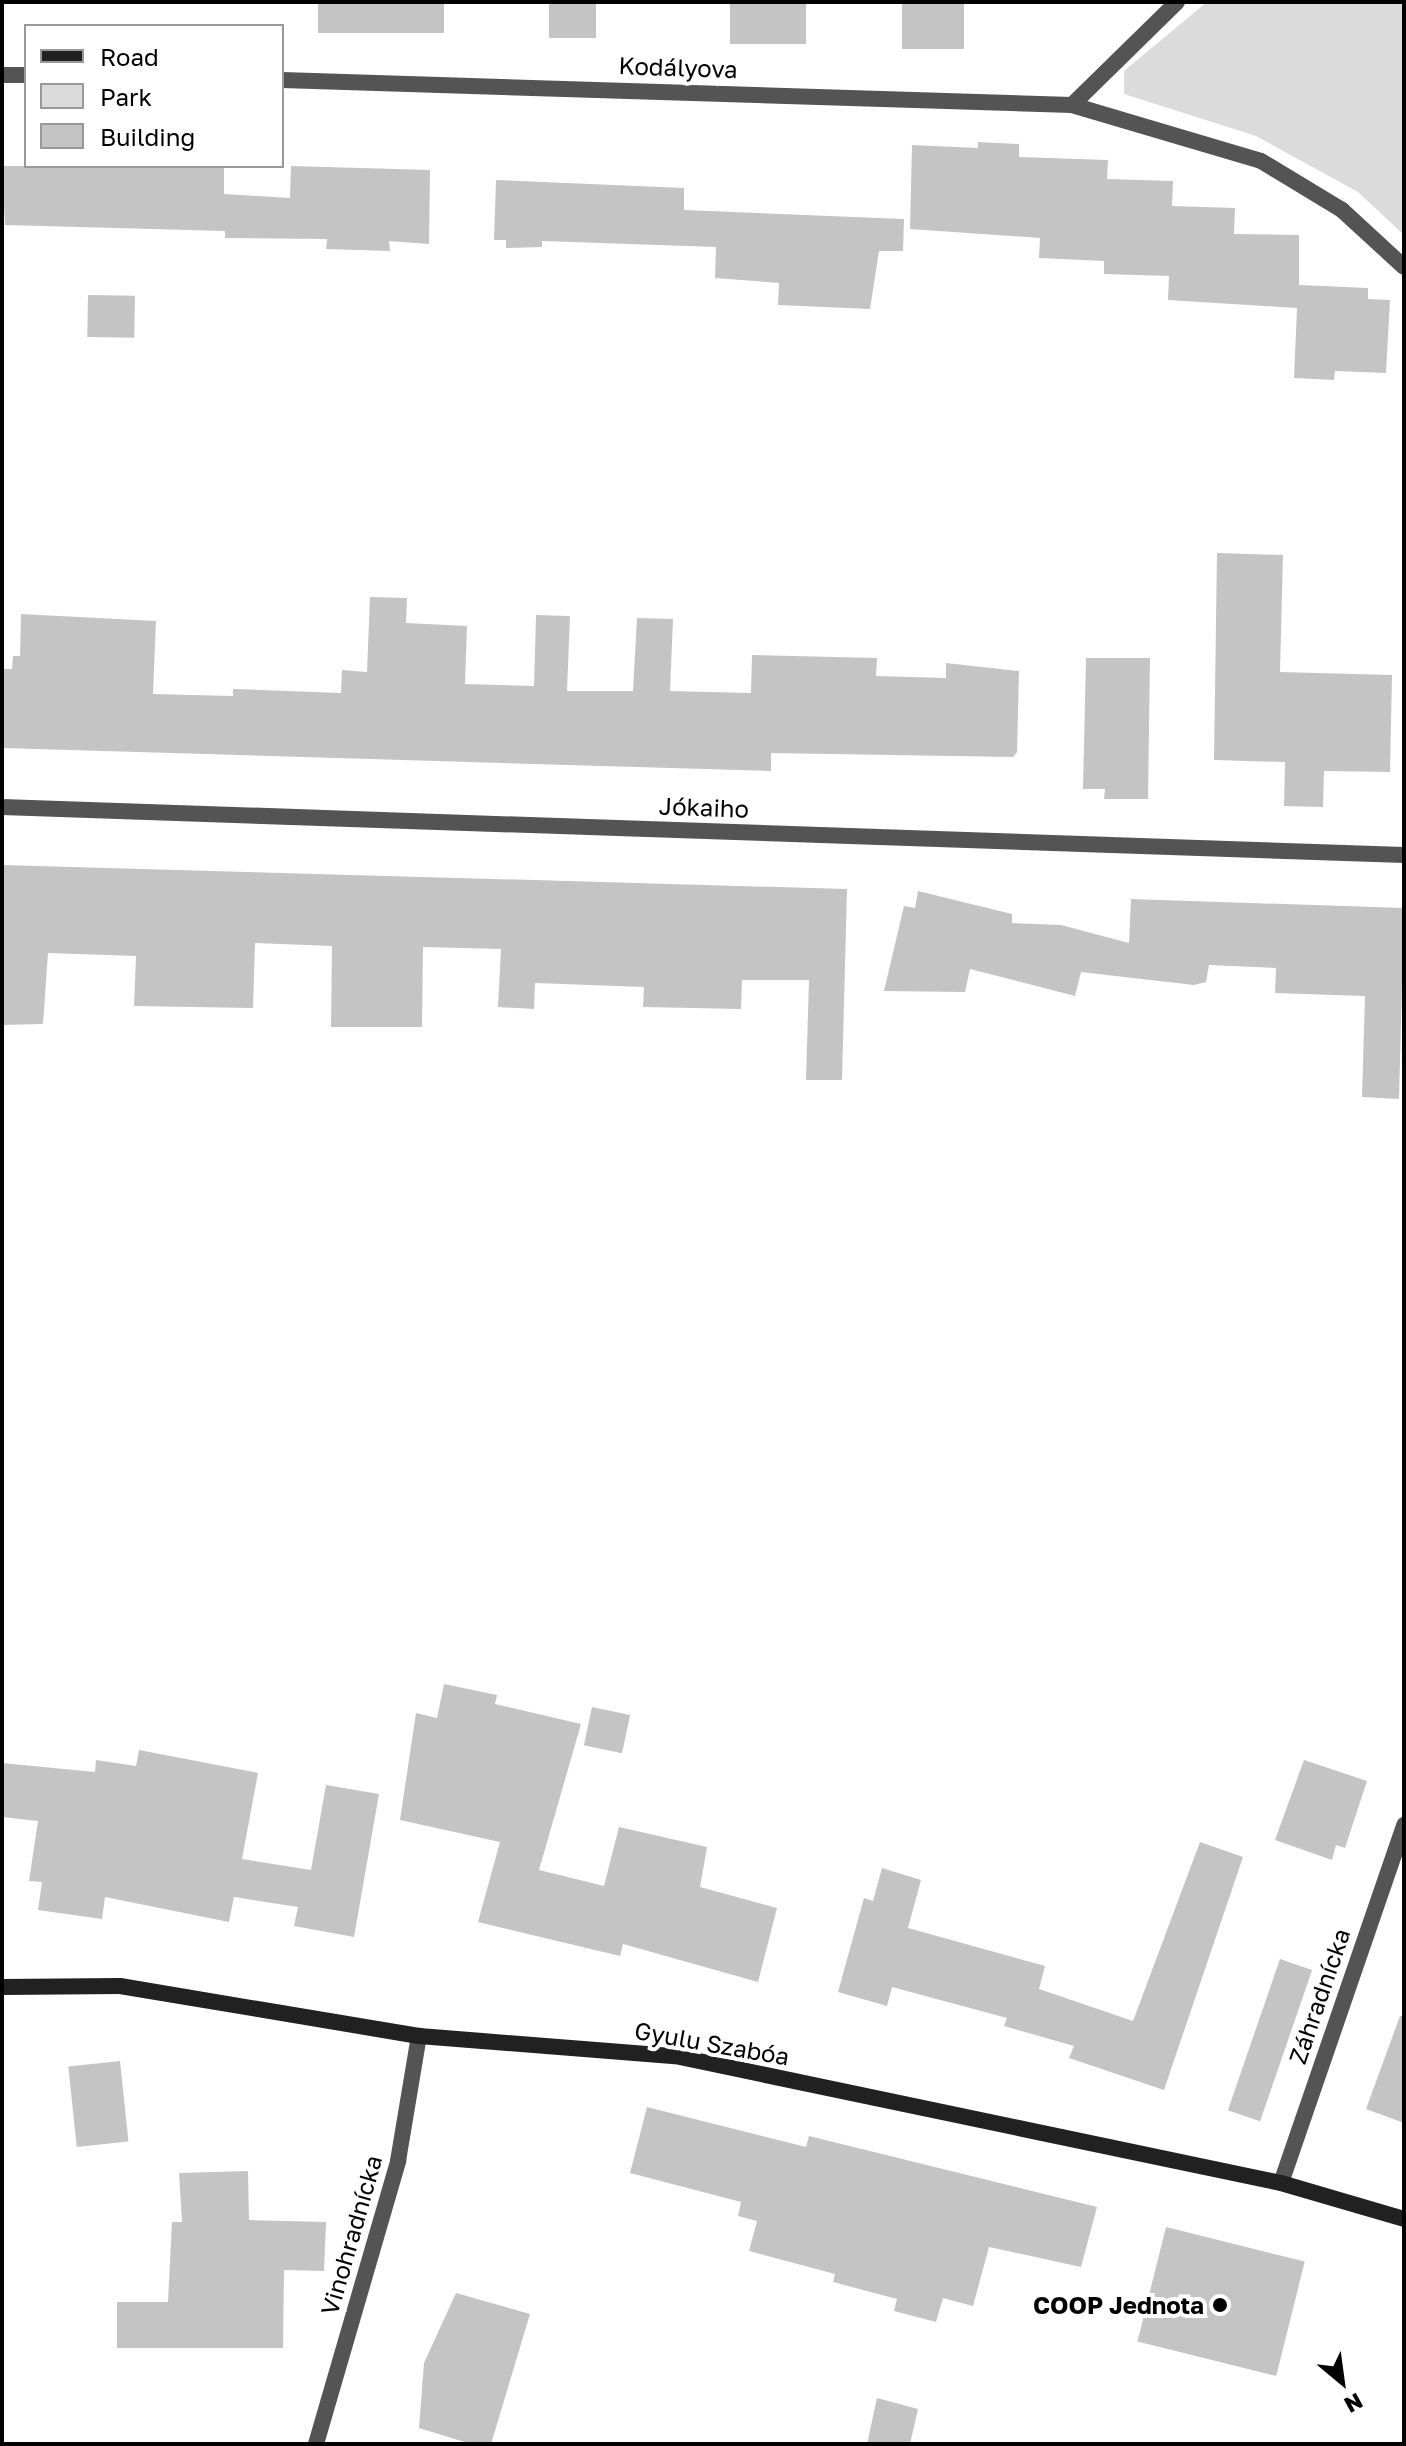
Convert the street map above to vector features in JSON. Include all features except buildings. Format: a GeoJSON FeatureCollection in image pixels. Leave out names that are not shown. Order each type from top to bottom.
{"type":"FeatureCollection","features":[{"type":"Feature","properties":{"kind":"street"},"geometry":{"type":"LineString","coordinates":[[1072,105],[1177,2]]}},
{"type":"Feature","properties":{"kind":"street"},"geometry":{"type":"LineString","coordinates":[[2,75],[24,75]]}},
{"type":"Feature","properties":{"kind":"street","name":"Kodályova"},"geometry":{"type":"LineString","coordinates":[[284,80],[1072,105],[1261,161],[1342,210],[1404,267]]}},
{"type":"Feature","properties":{"kind":"street","name":"Jókaiho"},"geometry":{"type":"LineString","coordinates":[[2,807],[1404,855]]}},
{"type":"Feature","properties":{"kind":"street","name":"Záhradnícka"},"geometry":{"type":"LineString","coordinates":[[1281,2183],[1404,1825]]}},
{"type":"Feature","properties":{"kind":"street","name":"Gyulu Szabóa"},"geometry":{"type":"LineString","coordinates":[[2,1987],[120,1986],[419,2036],[675,2056],[1281,2183],[1404,2219]]}},
{"type":"Feature","properties":{"kind":"street","name":"Vinohradnícka"},"geometry":{"type":"LineString","coordinates":[[316,2444],[398,2161],[419,2036]]}},
{"type":"Feature","properties":{"kind":"green space"},"geometry":{"type":"Polygon","coordinates":[[[1207,2],[1404,2],[1404,235],[1358,192],[1256,136],[1124,94],[1124,71],[1207,2]]]}},
{"type":"Feature","properties":{"kind":"place","name":"COOP Jednota"},"geometry":{"type":"Point","coordinates":[1220,2305]}}]}
